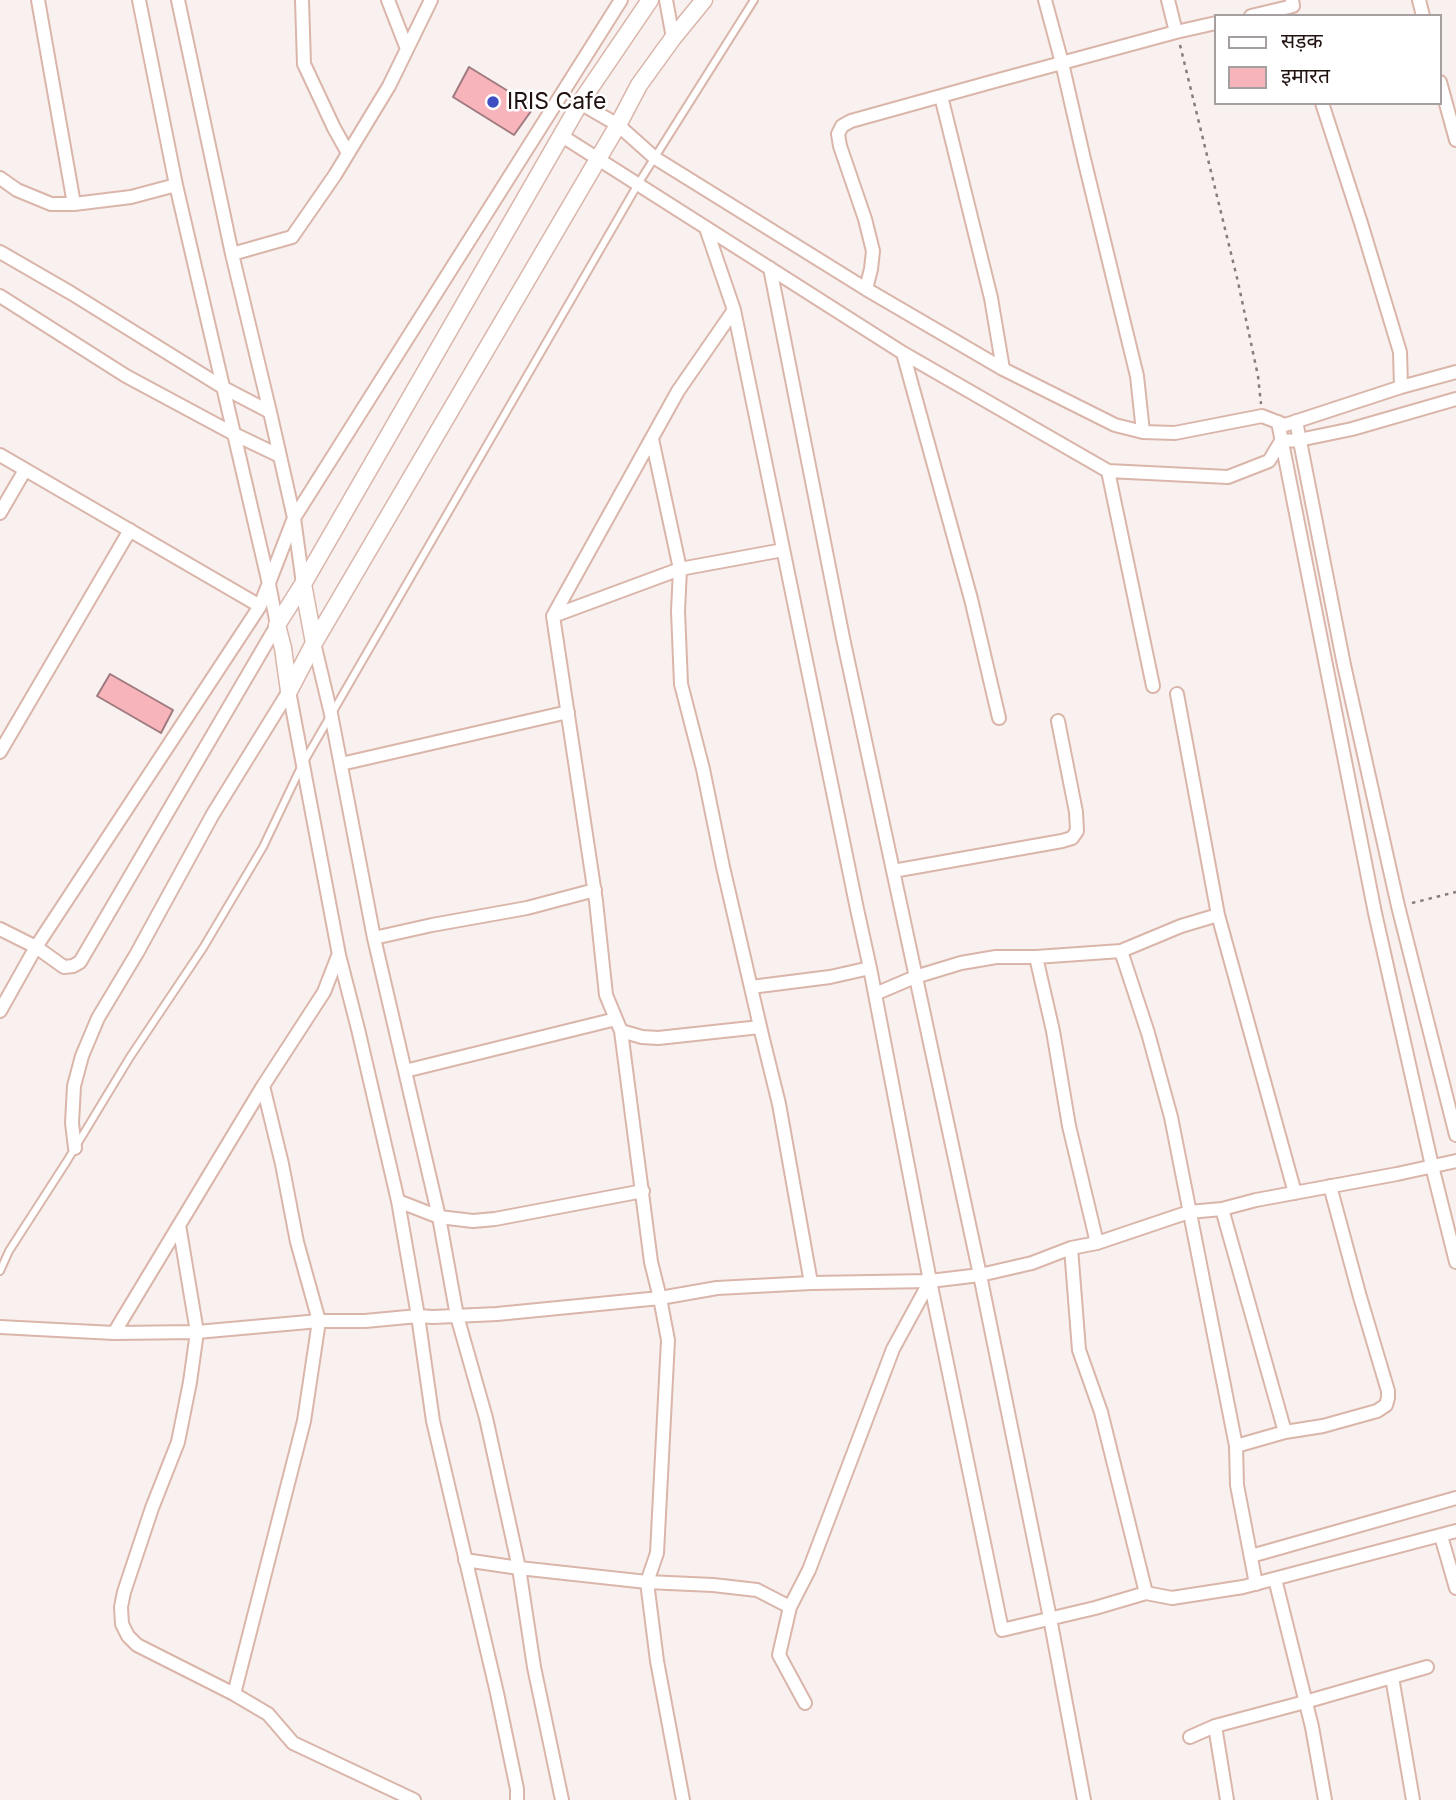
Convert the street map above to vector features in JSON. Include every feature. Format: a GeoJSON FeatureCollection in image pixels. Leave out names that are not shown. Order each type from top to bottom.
{"type":"FeatureCollection","features":[{"type":"Feature","properties":{"kind":"street"},"geometry":{"type":"LineString","coordinates":[[38,0],[74,204]]}},
{"type":"Feature","properties":{"kind":"street"},"geometry":{"type":"LineString","coordinates":[[139,0],[176,185],[283,648],[302,765],[339,956],[398,1201],[433,1421],[497,1693],[517,1800]]}},
{"type":"Feature","properties":{"kind":"street"},"geometry":{"type":"LineString","coordinates":[[178,0],[232,254],[294,519],[314,643],[331,714],[374,938],[439,1217],[457,1316],[486,1418],[519,1568],[534,1667],[562,1800]]}},
{"type":"Feature","properties":{"kind":"street"},"geometry":{"type":"LineString","coordinates":[[302,0],[304,64],[348,153]]}},
{"type":"Feature","properties":{"kind":"street"},"geometry":{"type":"LineString","coordinates":[[388,0],[407,49]]}},
{"type":"Feature","properties":{"kind":"street"},"geometry":{"type":"LineString","coordinates":[[232,254],[292,237],[389,86],[431,0]]}},
{"type":"Feature","properties":{"kind":"street"},"geometry":{"type":"LineString","coordinates":[[0,1011],[36,947],[260,606],[294,519],[621,0]]}},
{"type":"Feature","properties":{"kind":"street"},"geometry":{"type":"LineString","coordinates":[[0,929],[36,947],[64,967],[80,962],[303,584],[580,103],[650,0]]}},
{"type":"Feature","properties":{"kind":"street"},"geometry":{"type":"LineString","coordinates":[[666,0],[673,38]]}},
{"type":"Feature","properties":{"kind":"street"},"geometry":{"type":"LineString","coordinates":[[75,1148],[72,1123],[74,1086],[82,1056],[98,1018],[639,85],[704,0]]}},
{"type":"Feature","properties":{"kind":"street"},"geometry":{"type":"LineString","coordinates":[[1045,0],[1137,376],[1143,432]]}},
{"type":"Feature","properties":{"kind":"street"},"geometry":{"type":"LineString","coordinates":[[1168,0],[1176,32]]}},
{"type":"Feature","properties":{"kind":"street"},"geometry":{"type":"LineString","coordinates":[[1261,14],[1294,7]]}},
{"type":"Feature","properties":{"kind":"street"},"geometry":{"type":"LineString","coordinates":[[866,289],[873,251],[840,146],[838,134],[842,127],[851,121],[1214,23]]}},
{"type":"Feature","properties":{"kind":"street"},"geometry":{"type":"LineString","coordinates":[[1442,89],[1456,140]]}},
{"type":"Feature","properties":{"kind":"street"},"geometry":{"type":"LineString","coordinates":[[941,96],[983,262],[1003,369]]}},
{"type":"Feature","properties":{"kind":"street"},"geometry":{"type":"LineString","coordinates":[[580,103],[618,125],[655,158],[866,289],[1003,369],[1115,425],[1143,432],[1175,433],[1262,416],[1285,425],[1456,372]]}},
{"type":"Feature","properties":{"kind":"street"},"geometry":{"type":"LineString","coordinates":[[1323,105],[1400,352],[1401,387]]}},
{"type":"Feature","properties":{"kind":"street"},"geometry":{"type":"LineString","coordinates":[[562,136],[903,353],[1108,471],[1228,477],[1269,461],[1281,441]]}},
{"type":"Feature","properties":{"kind":"street"},"geometry":{"type":"LineString","coordinates":[[0,178],[17,190],[51,204],[131,197],[176,185]]}},
{"type":"Feature","properties":{"kind":"street"},"geometry":{"type":"LineString","coordinates":[[706,228],[734,310],[870,968],[930,1281],[1002,1630],[1146,1593],[1172,1598],[1256,1584],[1456,1531]]}},
{"type":"Feature","properties":{"kind":"street"},"geometry":{"type":"LineString","coordinates":[[0,252],[223,388],[270,412]]}},
{"type":"Feature","properties":{"kind":"street"},"geometry":{"type":"LineString","coordinates":[[769,268],[843,638],[980,1275],[1084,1800]]}},
{"type":"Feature","properties":{"kind":"street"},"geometry":{"type":"LineString","coordinates":[[0,296],[125,376],[280,456]]}},
{"type":"Feature","properties":{"kind":"street"},"geometry":{"type":"LineString","coordinates":[[683,1800],[657,1661],[647,1581],[657,1553],[668,1340],[651,1262],[619,1025],[606,995],[595,890],[553,616],[678,391],[734,310]]}},
{"type":"Feature","properties":{"kind":"street"},"geometry":{"type":"LineString","coordinates":[[903,353],[971,599],[999,718]]}},
{"type":"Feature","properties":{"kind":"street"},"geometry":{"type":"LineString","coordinates":[[1281,441],[1352,429],[1456,399]]}},
{"type":"Feature","properties":{"kind":"street"},"geometry":{"type":"LineString","coordinates":[[1296,421],[1344,664],[1398,906],[1456,1135]]}},
{"type":"Feature","properties":{"kind":"street"},"geometry":{"type":"LineString","coordinates":[[1278,422],[1373,900],[1456,1262]]}},
{"type":"Feature","properties":{"kind":"street"},"geometry":{"type":"LineString","coordinates":[[652,439],[680,569],[678,611],[681,684],[703,769],[723,867],[779,1104],[811,1283]]}},
{"type":"Feature","properties":{"kind":"street"},"geometry":{"type":"LineString","coordinates":[[0,455],[260,606]]}},
{"type":"Feature","properties":{"kind":"street"},"geometry":{"type":"LineString","coordinates":[[0,513],[25,470]]}},
{"type":"Feature","properties":{"kind":"street"},"geometry":{"type":"LineString","coordinates":[[1108,471],[1153,686]]}},
{"type":"Feature","properties":{"kind":"street"},"geometry":{"type":"LineString","coordinates":[[0,752],[130,530]]}},
{"type":"Feature","properties":{"kind":"street"},"geometry":{"type":"LineString","coordinates":[[553,616],[680,569],[783,550]]}},
{"type":"Feature","properties":{"kind":"street"},"geometry":{"type":"LineString","coordinates":[[1177,694],[1219,915],[1295,1193]]}},
{"type":"Feature","properties":{"kind":"street"},"geometry":{"type":"LineString","coordinates":[[341,764],[568,712]]}},
{"type":"Feature","properties":{"kind":"street"},"geometry":{"type":"LineString","coordinates":[[893,871],[1072,838],[1077,831],[1076,812],[1058,721]]}},
{"type":"Feature","properties":{"kind":"street"},"geometry":{"type":"LineString","coordinates":[[374,938],[527,908],[595,890]]}},
{"type":"Feature","properties":{"kind":"street"},"geometry":{"type":"LineString","coordinates":[[875,994],[915,977],[961,963],[996,957],[1121,951],[1181,926],[1219,915]]}},
{"type":"Feature","properties":{"kind":"street"},"geometry":{"type":"LineString","coordinates":[[1121,951],[1148,1033],[1171,1117],[1236,1446],[1237,1485],[1256,1584]]}},
{"type":"Feature","properties":{"kind":"street"},"geometry":{"type":"LineString","coordinates":[[114,1333],[263,1086],[324,992],[339,956]]}},
{"type":"Feature","properties":{"kind":"street"},"geometry":{"type":"LineString","coordinates":[[1036,957],[1053,1031],[1069,1126],[1097,1243]]}},
{"type":"Feature","properties":{"kind":"street"},"geometry":{"type":"LineString","coordinates":[[751,986],[830,977],[870,968]]}},
{"type":"Feature","properties":{"kind":"street"},"geometry":{"type":"LineString","coordinates":[[405,1071],[619,1025],[642,1038],[760,1027]]}},
{"type":"Feature","properties":{"kind":"street"},"geometry":{"type":"LineString","coordinates":[[234,1695],[304,1421],[319,1321],[297,1242],[263,1086]]}},
{"type":"Feature","properties":{"kind":"street"},"geometry":{"type":"LineString","coordinates":[[0,1327],[114,1333],[197,1332],[319,1321],[497,1314],[660,1298],[717,1288],[930,1281],[980,1275],[1032,1263],[1189,1212],[1222,1209],[1456,1161]]}},
{"type":"Feature","properties":{"kind":"street"},"geometry":{"type":"LineString","coordinates":[[1236,1446],[1285,1432],[1323,1426],[1377,1411],[1387,1405],[1388,1391],[1330,1186]]}},
{"type":"Feature","properties":{"kind":"street"},"geometry":{"type":"LineString","coordinates":[[398,1201],[439,1217],[473,1221],[643,1191]]}},
{"type":"Feature","properties":{"kind":"street"},"geometry":{"type":"LineString","coordinates":[[1222,1209],[1285,1432]]}},
{"type":"Feature","properties":{"kind":"street"},"geometry":{"type":"LineString","coordinates":[[179,1225],[197,1332],[190,1382],[178,1442],[152,1508],[124,1592],[122,1624],[137,1645],[268,1714],[293,1743],[414,1800]]}},
{"type":"Feature","properties":{"kind":"street"},"geometry":{"type":"LineString","coordinates":[[1072,1248],[1079,1350],[1101,1412],[1146,1593]]}},
{"type":"Feature","properties":{"kind":"street"},"geometry":{"type":"LineString","coordinates":[[805,1703],[779,1654],[790,1607],[809,1570],[893,1349],[930,1281]]}},
{"type":"Feature","properties":{"kind":"street"},"geometry":{"type":"LineString","coordinates":[[1251,1556],[1456,1498]]}},
{"type":"Feature","properties":{"kind":"street"},"geometry":{"type":"LineString","coordinates":[[1441,1536],[1456,1588]]}},
{"type":"Feature","properties":{"kind":"street"},"geometry":{"type":"LineString","coordinates":[[465,1560],[519,1568],[757,1590],[790,1607]]}},
{"type":"Feature","properties":{"kind":"street"},"geometry":{"type":"LineString","coordinates":[[1275,1579],[1314,1739],[1325,1800]]}},
{"type":"Feature","properties":{"kind":"street"},"geometry":{"type":"LineString","coordinates":[[1190,1737],[1215,1726],[1427,1667]]}},
{"type":"Feature","properties":{"kind":"street"},"geometry":{"type":"LineString","coordinates":[[1392,1677],[1413,1800]]}},
{"type":"Feature","properties":{"kind":"street"},"geometry":{"type":"LineString","coordinates":[[1215,1726],[1227,1800]]}},
{"type":"Feature","properties":{"kind":"lane"},"geometry":{"type":"LineString","coordinates":[[0,1271],[9,1251],[130,1057],[204,948],[262,848],[302,765],[638,184],[754,0]]}},
{"type":"Feature","properties":{"kind":"path"},"geometry":{"type":"LineString","coordinates":[[1176,32],[1238,282],[1258,376],[1262,416]]}},
{"type":"Feature","properties":{"kind":"path"},"geometry":{"type":"LineString","coordinates":[[1398,906],[1456,892]]}},
{"type":"Feature","properties":{"kind":"building","name":"IRIS Cafe"},"geometry":{"type":"Polygon","coordinates":[[[469,67],[534,107],[514,135],[453,97],[469,67]]]}},
{"type":"Feature","properties":{"kind":"building"},"geometry":{"type":"Polygon","coordinates":[[[110,674],[173,710],[161,733],[97,696],[110,674]]]}},
{"type":"Feature","properties":{"kind":"place","name":"IRIS Cafe"},"geometry":{"type":"Point","coordinates":[493,102]}}]}
